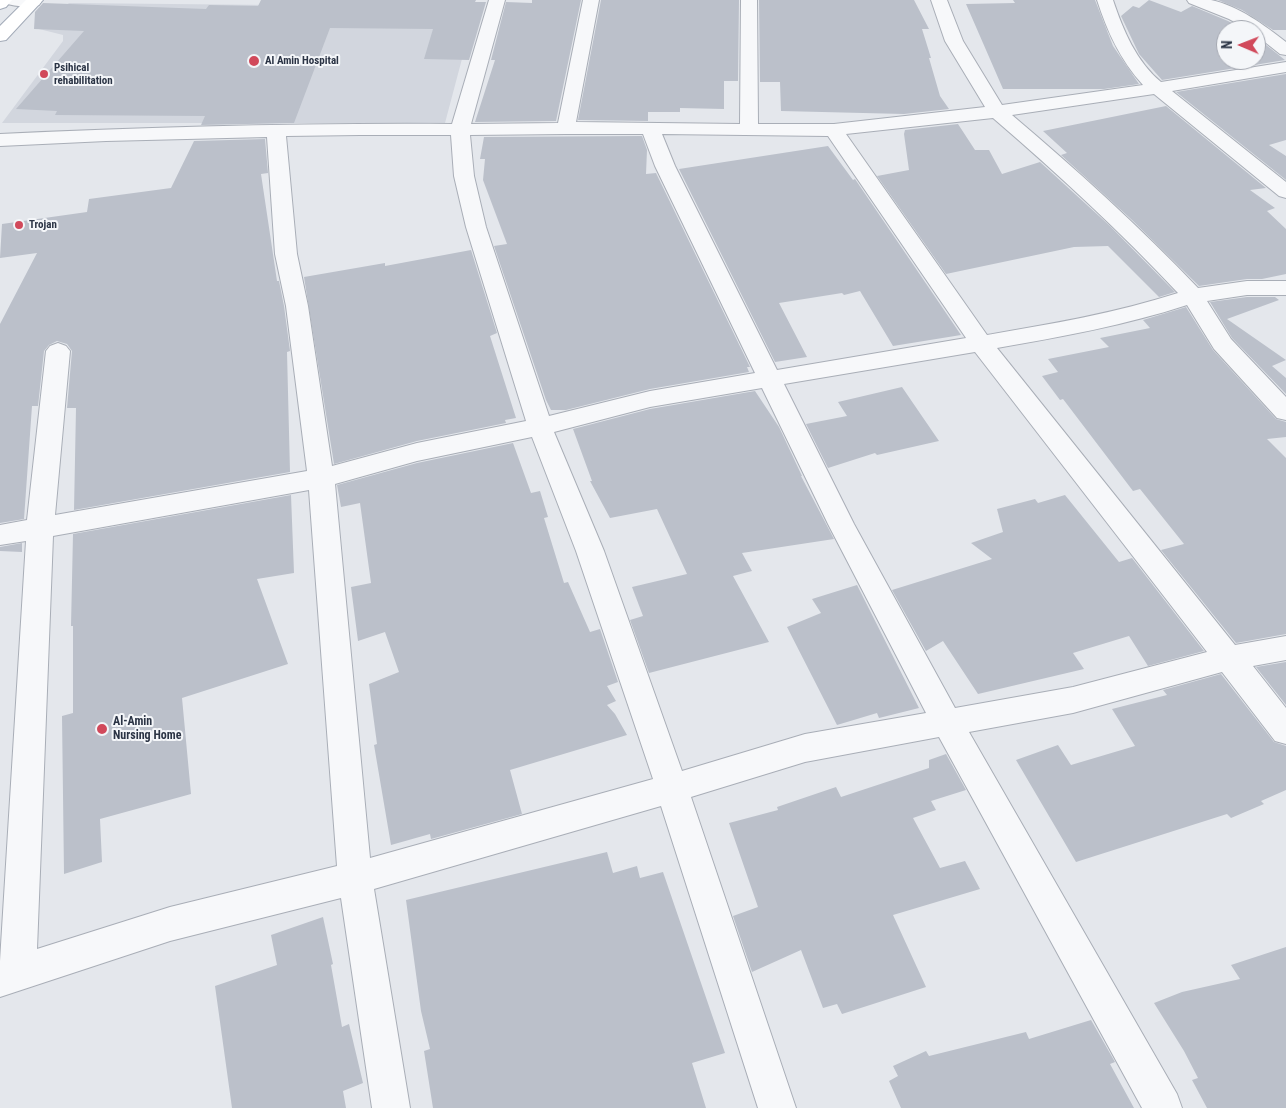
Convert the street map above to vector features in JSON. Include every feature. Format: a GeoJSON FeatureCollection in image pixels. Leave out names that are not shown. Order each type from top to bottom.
{"type":"FeatureCollection","features":[{"type":"Feature","properties":{"kind":"main road"},"geometry":{"type":"LineString","coordinates":[[0,4],[4,0]]}},
{"type":"Feature","properties":{"kind":"main road"},"geometry":{"type":"LineString","coordinates":[[0,36],[34,1]]}},
{"type":"Feature","properties":{"kind":"street"},"geometry":{"type":"LineString","coordinates":[[9,0],[34,1]]}},
{"type":"Feature","properties":{"kind":"street"},"geometry":{"type":"LineString","coordinates":[[497,0],[460,130],[464,176],[476,227],[540,427],[590,552],[672,788],[777,1108]]}},
{"type":"Feature","properties":{"kind":"street"},"geometry":{"type":"LineString","coordinates":[[566,128],[591,0]]}},
{"type":"Feature","properties":{"kind":"street"},"geometry":{"type":"LineString","coordinates":[[749,0],[749,129]]}},
{"type":"Feature","properties":{"kind":"street"},"geometry":{"type":"LineString","coordinates":[[939,0],[954,41],[997,112],[1056,162],[1118,220],[1193,296],[1222,344],[1286,412]]}},
{"type":"Feature","properties":{"kind":"street"},"geometry":{"type":"LineString","coordinates":[[1105,0],[1117,36],[1133,62],[1158,88],[1286,192]]}},
{"type":"Feature","properties":{"kind":"street"},"geometry":{"type":"LineString","coordinates":[[1195,0],[1235,15],[1286,50]]}},
{"type":"Feature","properties":{"kind":"street"},"geometry":{"type":"LineString","coordinates":[[0,140],[106,135],[276,131],[566,128],[834,130],[997,112],[1286,67]]}},
{"type":"Feature","properties":{"kind":"street"},"geometry":{"type":"LineString","coordinates":[[650,129],[664,166],[842,524],[948,724],[1163,1108]]}},
{"type":"Feature","properties":{"kind":"street"},"geometry":{"type":"LineString","coordinates":[[834,130],[982,344],[1230,658],[1286,732]]}},
{"type":"Feature","properties":{"kind":"street"},"geometry":{"type":"LineString","coordinates":[[276,131],[286,254],[297,306],[321,478],[355,878],[391,1108]]}},
{"type":"Feature","properties":{"kind":"street"},"geometry":{"type":"LineString","coordinates":[[0,535],[321,478],[417,452],[540,427],[650,399],[982,344],[1156,308],[1193,296],[1247,288],[1286,288]]}},
{"type":"Feature","properties":{"kind":"street"},"geometry":{"type":"LineString","coordinates":[[58,351],[40,527],[9,976],[170,924],[355,878],[672,788],[805,748],[925,726],[948,724],[1073,700],[1230,658],[1286,648]]}},
{"type":"Feature","properties":{"kind":"shaded area","name":"Al Amin Hospital"},"geometry":{"type":"Polygon","coordinates":[[[69,3],[476,6],[445,123],[2,123],[63,41],[63,35],[39,29],[69,3]]]}},
{"type":"Feature","properties":{"kind":"building","name":"Al Amin Hospital"},"geometry":{"type":"Polygon","coordinates":[[[261,0],[476,0],[475,2],[486,2],[469,60],[424,59],[433,29],[330,28],[294,123],[201,125],[205,116],[55,115],[57,111],[16,109],[84,31],[34,29],[35,12],[43,3],[206,9],[209,5],[258,6],[261,0]]]}},
{"type":"Feature","properties":{"kind":"building"},"geometry":{"type":"Polygon","coordinates":[[[532,0],[581,0],[556,121],[475,122],[495,60],[491,60],[506,2],[532,3],[532,0]]]}},
{"type":"Feature","properties":{"kind":"building"},"geometry":{"type":"Polygon","coordinates":[[[601,0],[739,0],[738,81],[724,81],[724,109],[680,108],[680,112],[648,112],[648,121],[578,120],[601,0]]]}},
{"type":"Feature","properties":{"kind":"building"},"geometry":{"type":"Polygon","coordinates":[[[759,0],[914,0],[929,29],[922,29],[931,58],[929,58],[940,96],[949,109],[904,114],[781,111],[780,82],[760,82],[759,0]]]}},
{"type":"Feature","properties":{"kind":"building"},"geometry":{"type":"Polygon","coordinates":[[[1013,0],[1095,0],[1113,46],[1139,84],[1104,89],[1003,89],[966,4],[1015,3],[1013,0]]]}},
{"type":"Feature","properties":{"kind":"building"},"geometry":{"type":"Polygon","coordinates":[[[1149,0],[1181,12],[1192,6],[1226,20],[1216,20],[1216,70],[1224,70],[1162,80],[1139,54],[1121,16],[1133,6],[1139,8],[1149,0]]]}},
{"type":"Feature","properties":{"kind":"building"},"geometry":{"type":"Polygon","coordinates":[[[1218,0],[1286,0],[1286,30],[1273,30],[1266,25],[1266,20],[1258,20],[1242,10],[1218,0]]]}},
{"type":"Feature","properties":{"kind":"building"},"geometry":{"type":"Polygon","coordinates":[[[1266,45],[1285,60],[1266,63],[1266,45]]]}},
{"type":"Feature","properties":{"kind":"building"},"geometry":{"type":"Polygon","coordinates":[[[1286,74],[1286,140],[1269,145],[1286,156],[1286,180],[1176,92],[1286,74]]]}},
{"type":"Feature","properties":{"kind":"building"},"geometry":{"type":"Polygon","coordinates":[[[1166,106],[1266,188],[1250,190],[1275,208],[1267,211],[1286,229],[1286,274],[1262,279],[1247,279],[1199,286],[1132,220],[1061,155],[1067,153],[1043,131],[1166,106]]]}},
{"type":"Feature","properties":{"kind":"building"},"geometry":{"type":"Polygon","coordinates":[[[958,124],[975,150],[989,150],[1002,174],[1040,162],[1110,226],[1175,292],[1159,297],[1108,246],[1074,247],[946,274],[877,176],[909,170],[905,130],[958,124]]]}},
{"type":"Feature","properties":{"kind":"building"},"geometry":{"type":"Polygon","coordinates":[[[642,136],[647,150],[646,174],[656,173],[750,367],[747,367],[749,372],[650,389],[566,410],[551,410],[494,246],[507,244],[483,180],[485,159],[480,159],[484,137],[642,136]]]}},
{"type":"Feature","properties":{"kind":"building"},"geometry":{"type":"Polygon","coordinates":[[[265,139],[268,173],[261,174],[277,281],[279,281],[284,306],[290,351],[287,352],[290,472],[74,510],[76,408],[67,408],[72,351],[67,344],[57,341],[49,345],[44,351],[38,406],[32,406],[24,519],[0,523],[0,324],[37,253],[0,258],[2,224],[87,212],[89,199],[171,188],[194,141],[265,139]]]}},
{"type":"Feature","properties":{"kind":"building"},"geometry":{"type":"Polygon","coordinates":[[[828,146],[853,180],[855,179],[961,335],[893,346],[860,291],[844,295],[842,293],[779,303],[807,357],[775,362],[679,169],[828,146]]]}},
{"type":"Feature","properties":{"kind":"building"},"geometry":{"type":"Polygon","coordinates":[[[471,250],[497,333],[490,336],[516,418],[505,420],[506,423],[417,441],[334,464],[304,277],[385,263],[385,266],[471,250]]]}},
{"type":"Feature","properties":{"kind":"building"},"geometry":{"type":"Polygon","coordinates":[[[1247,297],[1275,297],[1279,300],[1227,319],[1286,360],[1272,366],[1286,378],[1286,394],[1232,338],[1210,302],[1247,297]]]}},
{"type":"Feature","properties":{"kind":"building"},"geometry":{"type":"Polygon","coordinates":[[[1186,307],[1213,350],[1276,419],[1286,422],[1286,437],[1267,439],[1286,458],[1286,634],[1236,643],[1161,550],[1184,544],[1140,489],[1133,491],[1063,399],[1060,400],[1042,376],[1058,372],[1048,359],[1109,347],[1100,338],[1150,328],[1143,320],[1186,307]]]}},
{"type":"Feature","properties":{"kind":"building"},"geometry":{"type":"Polygon","coordinates":[[[902,387],[939,441],[877,455],[875,453],[828,468],[806,424],[847,416],[838,402],[902,387]]]}},
{"type":"Feature","properties":{"kind":"building"},"geometry":{"type":"Polygon","coordinates":[[[755,391],[779,427],[801,476],[834,539],[742,553],[752,571],[733,576],[769,642],[649,673],[630,620],[643,616],[632,587],[687,574],[657,509],[610,518],[590,481],[592,481],[573,429],[650,409],[755,391]]]}},
{"type":"Feature","properties":{"kind":"building"},"geometry":{"type":"Polygon","coordinates":[[[513,443],[531,493],[540,491],[548,517],[544,518],[564,583],[568,582],[590,632],[600,629],[618,682],[607,686],[616,701],[607,705],[615,714],[627,735],[510,770],[522,814],[431,839],[430,834],[391,845],[374,745],[377,744],[369,684],[399,672],[385,632],[358,641],[351,587],[371,583],[360,503],[341,507],[337,485],[417,463],[513,443]]]}},
{"type":"Feature","properties":{"kind":"building"},"geometry":{"type":"Polygon","coordinates":[[[291,495],[294,573],[257,579],[288,664],[182,698],[191,794],[100,819],[102,862],[64,874],[62,716],[73,713],[73,626],[71,626],[73,534],[291,495]]]}},
{"type":"Feature","properties":{"kind":"building"},"geometry":{"type":"Polygon","coordinates":[[[1065,495],[1119,562],[1132,558],[1204,651],[1148,666],[1129,636],[1073,653],[1084,669],[978,694],[943,641],[926,651],[892,590],[992,559],[971,543],[1003,532],[997,509],[1035,499],[1038,503],[1065,495]]]}},
{"type":"Feature","properties":{"kind":"building"},"geometry":{"type":"Polygon","coordinates":[[[22,543],[22,552],[0,551],[0,547],[22,543]]]}},
{"type":"Feature","properties":{"kind":"building"},"geometry":{"type":"Polygon","coordinates":[[[857,585],[919,708],[879,718],[877,713],[837,725],[787,627],[821,613],[812,599],[857,585]]]}},
{"type":"Feature","properties":{"kind":"building"},"geometry":{"type":"Polygon","coordinates":[[[1286,662],[1286,705],[1256,667],[1286,662]]]}},
{"type":"Feature","properties":{"kind":"building"},"geometry":{"type":"Polygon","coordinates":[[[1221,674],[1274,742],[1286,746],[1286,790],[1261,801],[1264,804],[1231,818],[1227,814],[1076,862],[1016,760],[1058,745],[1071,765],[1135,746],[1112,709],[1167,695],[1163,690],[1221,674]]]}},
{"type":"Feature","properties":{"kind":"building"},"geometry":{"type":"Polygon","coordinates":[[[946,754],[966,790],[931,801],[936,810],[913,818],[940,868],[965,861],[980,889],[893,915],[926,987],[842,1014],[837,1004],[823,1008],[801,950],[752,972],[733,916],[758,907],[729,823],[778,810],[777,807],[836,787],[841,797],[929,768],[929,760],[946,754]]]}},
{"type":"Feature","properties":{"kind":"building"},"geometry":{"type":"Polygon","coordinates":[[[607,852],[613,873],[637,866],[640,878],[663,872],[725,1053],[692,1063],[706,1108],[433,1108],[424,1051],[430,1049],[421,1011],[406,900],[607,852]]]}},
{"type":"Feature","properties":{"kind":"building"},"geometry":{"type":"Polygon","coordinates":[[[323,917],[333,964],[331,965],[342,1027],[349,1024],[363,1083],[343,1091],[346,1108],[232,1108],[215,986],[277,965],[271,935],[323,917]]]}},
{"type":"Feature","properties":{"kind":"building"},"geometry":{"type":"Polygon","coordinates":[[[1286,947],[1286,1108],[1207,1108],[1192,1080],[1198,1078],[1184,1051],[1154,1003],[1182,992],[1240,979],[1231,965],[1286,947]]]}},
{"type":"Feature","properties":{"kind":"building"},"geometry":{"type":"Polygon","coordinates":[[[1091,1020],[1115,1062],[1110,1064],[1134,1108],[901,1108],[889,1081],[898,1076],[893,1066],[926,1051],[929,1056],[1026,1032],[1029,1039],[1091,1020]]]}},
{"type":"Feature","properties":{"kind":"place","name":"Al Amin Hospital"},"geometry":{"type":"Point","coordinates":[254,61]}},
{"type":"Feature","properties":{"kind":"place","name":"Psihical rehabilitation"},"geometry":{"type":"Point","coordinates":[44,74]}},
{"type":"Feature","properties":{"kind":"place","name":"Trojan"},"geometry":{"type":"Point","coordinates":[19,225]}},
{"type":"Feature","properties":{"kind":"place","name":"Al-Amin Nursing Home"},"geometry":{"type":"Point","coordinates":[102,729]}}]}
